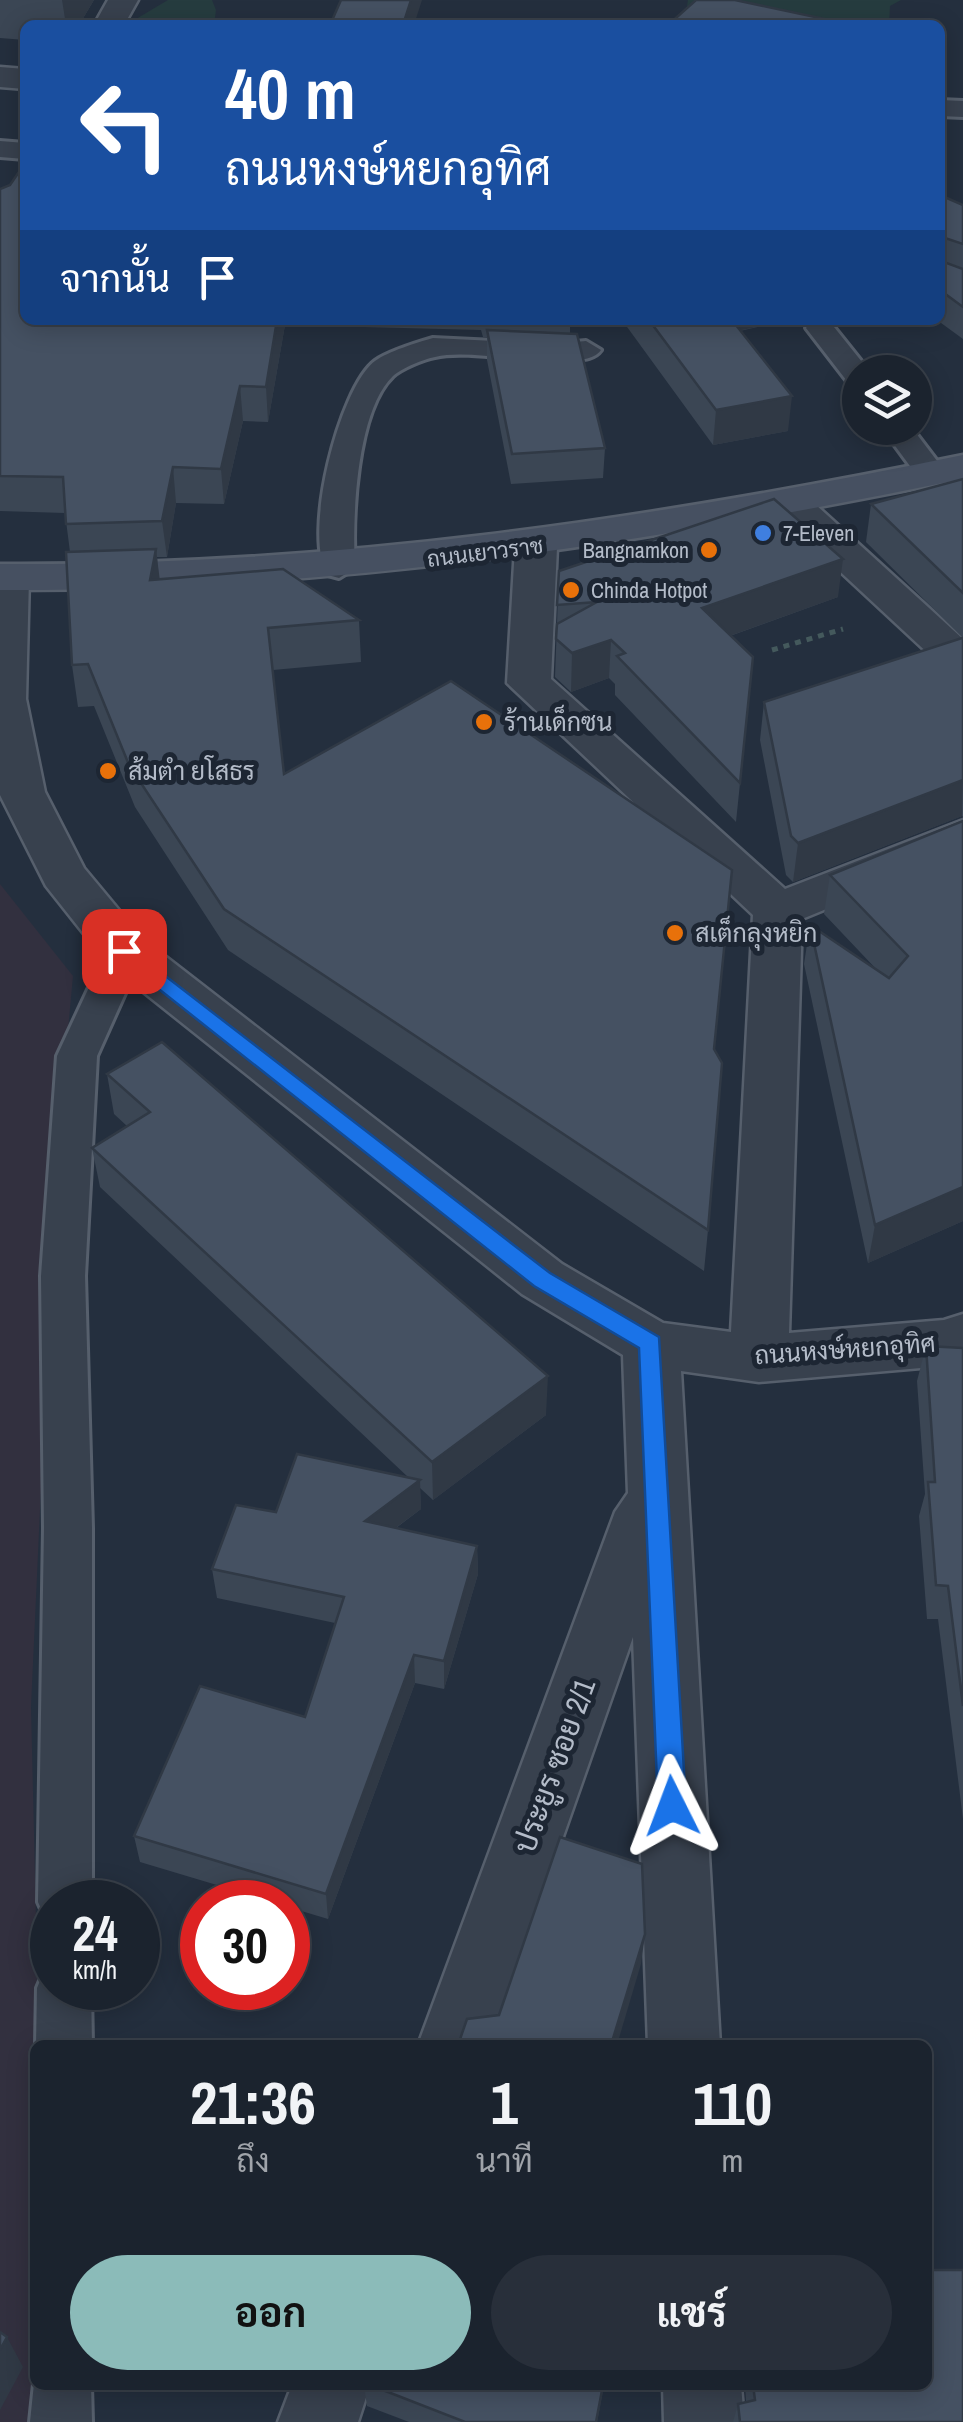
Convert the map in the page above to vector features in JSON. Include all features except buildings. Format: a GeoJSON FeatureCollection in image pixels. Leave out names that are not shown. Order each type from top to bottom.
{"type":"FeatureCollection","features":[{"type":"Feature","properties":{"kind":"main road","name":"ถนนเยาวราช"},"geometry":{"type":"LineString","coordinates":[[4,577],[196,577],[339,568],[536,547],[948,471]]}},
{"type":"Feature","properties":{"kind":"street"},"geometry":{"type":"LineString","coordinates":[[790,503],[959,653]]}},
{"type":"Feature","properties":{"kind":"street"},"geometry":{"type":"LineString","coordinates":[[536,547],[528,684],[778,910]]}},
{"type":"Feature","properties":{"kind":"street","name":"ถนนหงษ์หยกอุทิศ"},"geometry":{"type":"LineString","coordinates":[[4,577],[4,699],[22,792],[63,875],[124,951],[542,1280],[650,1344],[759,1359],[944,1343],[963,1337]]}},
{"type":"Feature","properties":{"kind":"street"},"geometry":{"type":"LineString","coordinates":[[778,910],[963,835]]}},
{"type":"Feature","properties":{"kind":"street"},"geometry":{"type":"LineString","coordinates":[[759,1359],[778,910]]}},
{"type":"Feature","properties":{"kind":"street"},"geometry":{"type":"LineString","coordinates":[[650,1344],[684,2040]]}},
{"type":"Feature","properties":{"kind":"street","name":"ประยูร ซอย 2/1"},"geometry":{"type":"LineString","coordinates":[[456,2040],[655,1486]]}},
{"type":"Feature","properties":{"kind":"street"},"geometry":{"type":"LineString","coordinates":[[318,2422],[329,2390]]}},
{"type":"Feature","properties":{"kind":"street"},"geometry":{"type":"LineString","coordinates":[[702,2390],[704,2422]]}},
{"type":"Feature","properties":{"kind":"lane"},"geometry":{"type":"LineString","coordinates":[[820,328],[842,356]]}},
{"type":"Feature","properties":{"kind":"lane"},"geometry":{"type":"LineString","coordinates":[[339,568],[336,519],[345,456],[366,394],[384,368],[433,347],[553,353],[586,350]]}},
{"type":"Feature","properties":{"kind":"lane"},"geometry":{"type":"LineString","coordinates":[[917,445],[948,471]]}},
{"type":"Feature","properties":{"kind":"lane"},"geometry":{"type":"LineString","coordinates":[[65,1880],[65,1239],[78,1056],[124,951]]}},
{"type":"Feature","properties":{"kind":"lane"},"geometry":{"type":"LineString","coordinates":[[64,2010],[64,2040]]}},
{"type":"Feature","properties":{"kind":"lane"},"geometry":{"type":"LineString","coordinates":[[61,2390],[61,2422]]}},
{"type":"Feature","properties":{"kind":"shaded area"},"geometry":{"type":"Polygon","coordinates":[[[0,884],[73,976],[56,1160],[31,1707],[35,1880],[30,1880],[30,2010],[38,2010],[39,2040],[30,2040],[30,2390],[37,2390],[47,2422],[0,2422],[0,884]]]}},
{"type":"Feature","properties":{"kind":"green space"},"geometry":{"type":"Polygon","coordinates":[[[168,0],[212,0],[216,10],[215,20],[136,19],[168,0]]]}},
{"type":"Feature","properties":{"kind":"green space"},"geometry":{"type":"Polygon","coordinates":[[[688,0],[901,0],[890,6],[889,20],[725,20],[686,12],[688,0]]]}},
{"type":"Feature","properties":{"kind":"place","name":"7-Eleven"},"geometry":{"type":"Point","coordinates":[763,533]}},
{"type":"Feature","properties":{"kind":"place","name":"Bangnamkon"},"geometry":{"type":"Point","coordinates":[709,550]}},
{"type":"Feature","properties":{"kind":"place","name":"Chinda Hotpot"},"geometry":{"type":"Point","coordinates":[571,590]}},
{"type":"Feature","properties":{"kind":"place","name":"ร้านเด็กซน"},"geometry":{"type":"Point","coordinates":[484,722]}},
{"type":"Feature","properties":{"kind":"place","name":"ส้มตำ ยโสธร"},"geometry":{"type":"Point","coordinates":[108,771]}},
{"type":"Feature","properties":{"kind":"place","name":"สเต็กลุงหยิก"},"geometry":{"type":"Point","coordinates":[675,933]}},
{"type":"Feature","properties":{"kind":"route"},"geometry":{"type":"LineString","coordinates":[[124,951],[542,1280],[650,1344],[672,1806]]}}]}
